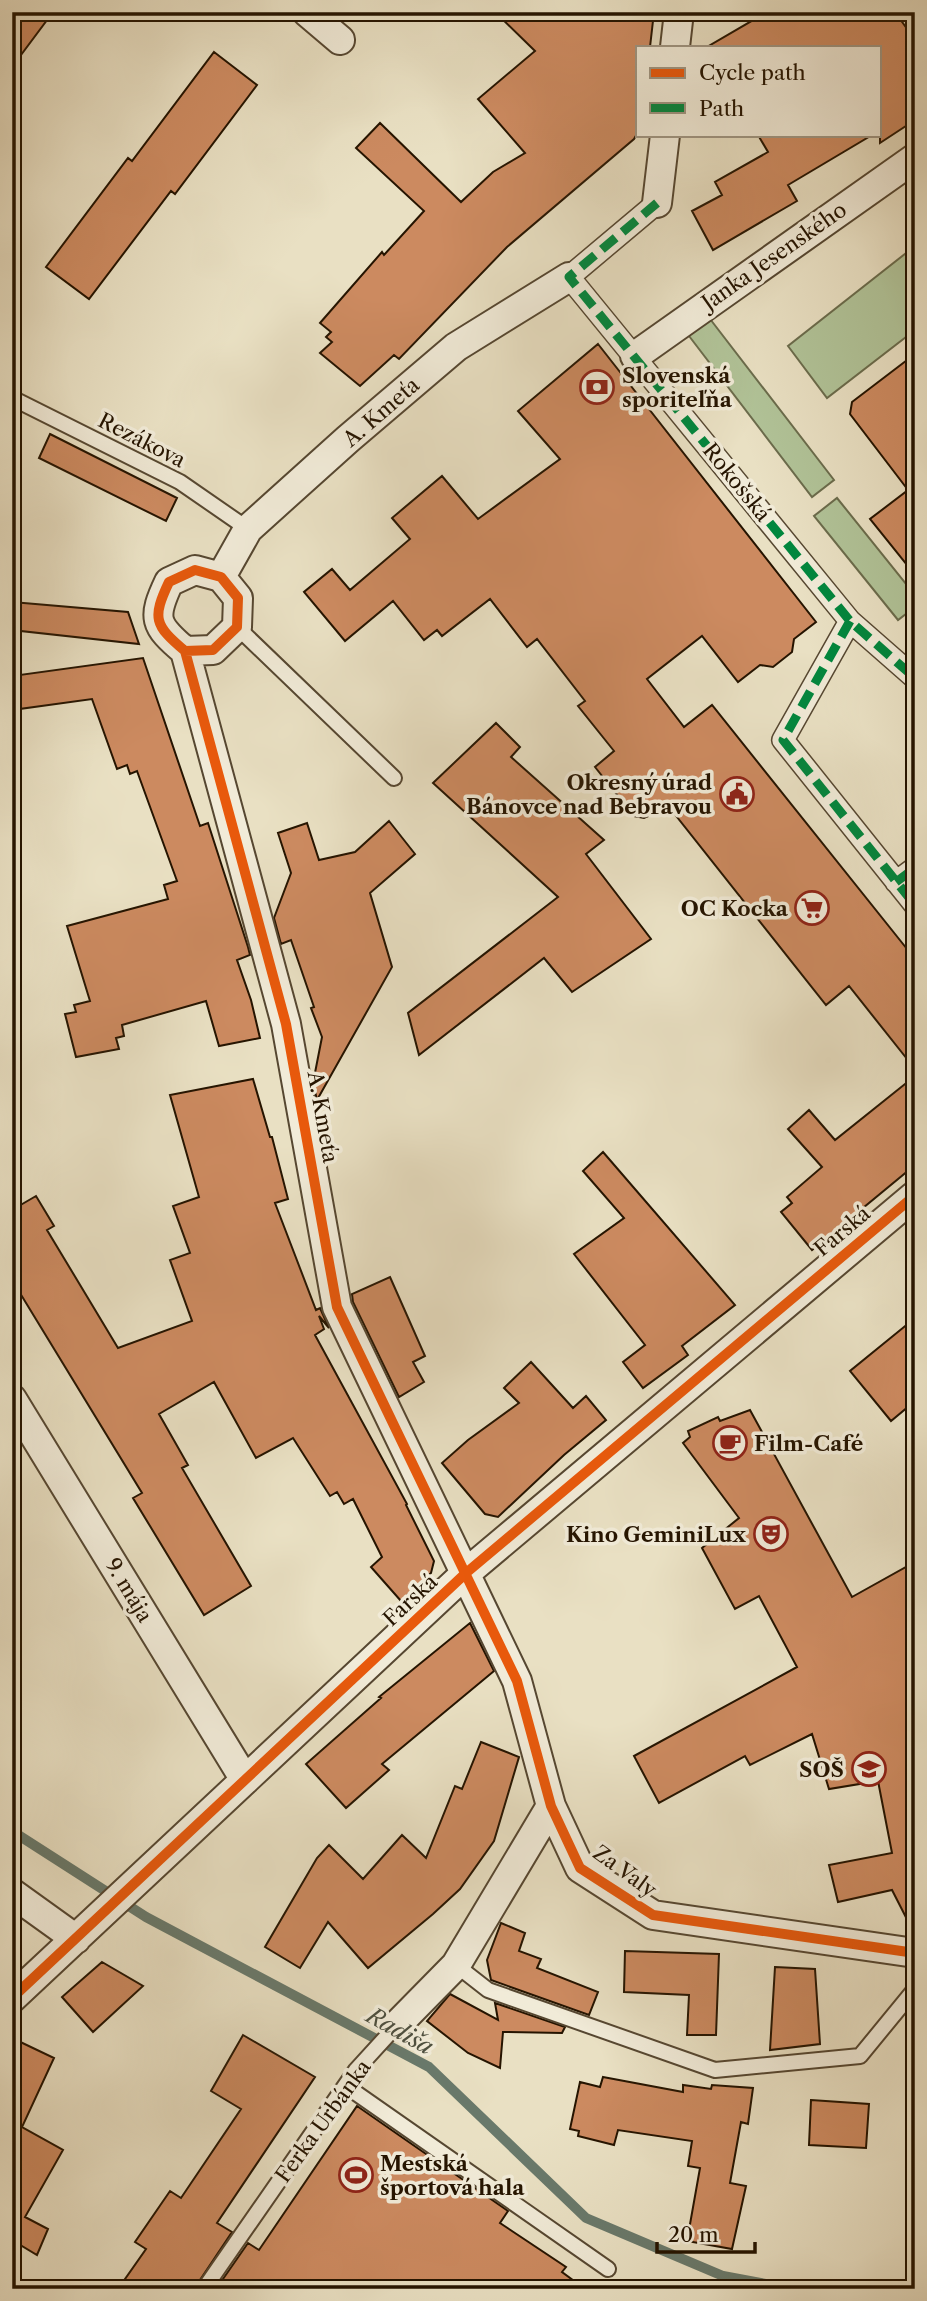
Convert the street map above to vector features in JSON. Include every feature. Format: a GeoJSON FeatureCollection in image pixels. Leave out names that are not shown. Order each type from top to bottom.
{"type":"FeatureCollection","features":[{"type":"Feature","properties":{"kind":"street"},"geometry":{"type":"LineString","coordinates":[[307,12],[340,40]]}},
{"type":"Feature","properties":{"kind":"street"},"geometry":{"type":"LineString","coordinates":[[676,46],[678,12]]}},
{"type":"Feature","properties":{"kind":"street"},"geometry":{"type":"LineString","coordinates":[[569,277],[657,203],[665,136]]}},
{"type":"Feature","properties":{"kind":"street","name":"Janka Jesenského"},"geometry":{"type":"LineString","coordinates":[[635,356],[915,158]]}},
{"type":"Feature","properties":{"kind":"street","name":"Rokošská"},"geometry":{"type":"LineString","coordinates":[[569,277],[850,621],[915,677]]}},
{"type":"Feature","properties":{"kind":"street","name":"A. Kmeťa"},"geometry":{"type":"LineString","coordinates":[[466,1573],[337,1307],[286,1024],[185,651],[163,633],[157,608],[169,582],[195,570],[221,577],[248,529],[456,347],[569,277]]}},
{"type":"Feature","properties":{"kind":"street"},"geometry":{"type":"LineString","coordinates":[[185,651],[213,650],[237,626],[237,598],[221,577]]}},
{"type":"Feature","properties":{"kind":"street"},"geometry":{"type":"LineString","coordinates":[[850,621],[783,740],[915,905]]}},
{"type":"Feature","properties":{"kind":"street"},"geometry":{"type":"LineString","coordinates":[[896,882],[915,868]]}},
{"type":"Feature","properties":{"kind":"street","name":"Farská"},"geometry":{"type":"LineString","coordinates":[[12,1998],[466,1573],[914,1196]]}},
{"type":"Feature","properties":{"kind":"street","name":"9. mája"},"geometry":{"type":"LineString","coordinates":[[12,1399],[245,1780]]}},
{"type":"Feature","properties":{"kind":"street","name":"Za Valy"},"geometry":{"type":"LineString","coordinates":[[466,1573],[517,1681],[551,1806],[580,1868],[653,1914],[915,1953]]}},
{"type":"Feature","properties":{"kind":"street","name":"Ferka Urbánka"},"geometry":{"type":"LineString","coordinates":[[398,2024],[456,1965],[551,1806]]}},
{"type":"Feature","properties":{"kind":"street"},"geometry":{"type":"LineString","coordinates":[[12,1893],[85,1930]]}},
{"type":"Feature","properties":{"kind":"lane","name":"Rezákova"},"geometry":{"type":"LineString","coordinates":[[12,398],[180,482],[248,529]]}},
{"type":"Feature","properties":{"kind":"lane"},"geometry":{"type":"LineString","coordinates":[[237,626],[394,778]]}},
{"type":"Feature","properties":{"kind":"lane"},"geometry":{"type":"LineString","coordinates":[[456,1965],[488,1990],[715,2070],[860,2056],[915,1989]]}},
{"type":"Feature","properties":{"kind":"lane","name":"Ferka Urbánka"},"geometry":{"type":"LineString","coordinates":[[204,2289],[356,2070],[398,2024]]}},
{"type":"Feature","properties":{"kind":"lane"},"geometry":{"type":"LineString","coordinates":[[345,2086],[608,2269]]}},
{"type":"Feature","properties":{"kind":"green space"},"geometry":{"type":"Polygon","coordinates":[[[915,246],[915,330],[827,398],[788,346],[915,246]]]}},
{"type":"Feature","properties":{"kind":"green space"},"geometry":{"type":"Polygon","coordinates":[[[707,315],[834,480],[812,497],[686,332],[707,315]]]}},
{"type":"Feature","properties":{"kind":"green space"},"geometry":{"type":"Polygon","coordinates":[[[837,498],[915,595],[915,607],[898,620],[814,516],[837,498]]]}},
{"type":"Feature","properties":{"kind":"building"},"geometry":{"type":"Polygon","coordinates":[[[12,12],[53,12],[12,67],[12,12]]]}},
{"type":"Feature","properties":{"kind":"building"},"geometry":{"type":"Polygon","coordinates":[[[495,12],[654,12],[650,46],[636,46],[636,136],[507,247],[399,359],[394,355],[360,386],[320,353],[332,342],[326,337],[331,332],[320,323],[382,252],[384,255],[424,211],[356,148],[380,123],[461,202],[493,172],[525,153],[478,99],[535,51],[495,12]]]}},
{"type":"Feature","properties":{"kind":"building"},"geometry":{"type":"Polygon","coordinates":[[[767,12],[895,12],[915,40],[915,120],[880,143],[881,46],[709,46],[767,12]]]}},
{"type":"Feature","properties":{"kind":"building"},"geometry":{"type":"Polygon","coordinates":[[[214,52],[257,85],[175,194],[171,191],[89,299],[46,267],[128,158],[132,161],[214,52]]]}},
{"type":"Feature","properties":{"kind":"building"},"geometry":{"type":"Polygon","coordinates":[[[759,136],[870,136],[788,185],[797,201],[713,250],[692,211],[722,195],[715,182],[768,152],[759,136]]]}},
{"type":"Feature","properties":{"kind":"building"},"geometry":{"type":"Polygon","coordinates":[[[598,344],[816,622],[794,639],[792,652],[773,667],[760,665],[738,682],[702,636],[647,679],[684,727],[712,705],[915,959],[915,1069],[849,986],[826,1005],[669,807],[644,818],[634,816],[595,767],[614,751],[578,706],[585,701],[537,639],[527,647],[490,599],[442,636],[437,630],[424,640],[393,601],[345,641],[304,592],[332,569],[350,590],[410,539],[392,518],[442,476],[478,519],[560,459],[518,411],[598,344]]]}},
{"type":"Feature","properties":{"kind":"building"},"geometry":{"type":"Polygon","coordinates":[[[915,354],[915,575],[870,519],[908,490],[850,414],[852,402],[915,354]]]}},
{"type":"Feature","properties":{"kind":"building"},"geometry":{"type":"Polygon","coordinates":[[[50,434],[177,498],[166,521],[39,458],[50,434]]]}},
{"type":"Feature","properties":{"kind":"building"},"geometry":{"type":"Polygon","coordinates":[[[12,602],[128,612],[139,644],[12,630],[12,602]]]}},
{"type":"Feature","properties":{"kind":"building"},"geometry":{"type":"Polygon","coordinates":[[[143,658],[200,826],[208,823],[248,947],[250,955],[237,960],[251,1000],[260,1038],[219,1046],[206,1001],[122,1025],[124,1036],[116,1038],[119,1049],[76,1057],[65,1014],[76,1012],[74,1005],[90,1001],[67,926],[168,899],[164,885],[177,881],[137,771],[130,774],[127,765],[117,769],[92,699],[12,710],[12,676],[143,658]]]}},
{"type":"Feature","properties":{"kind":"building"},"geometry":{"type":"Polygon","coordinates":[[[496,723],[520,747],[511,757],[604,840],[586,854],[651,939],[572,992],[544,958],[419,1055],[408,1013],[558,897],[433,783],[496,723]]]}},
{"type":"Feature","properties":{"kind":"building"},"geometry":{"type":"Polygon","coordinates":[[[389,821],[415,854],[370,893],[392,967],[317,1100],[313,1083],[322,1037],[291,940],[281,944],[274,918],[291,873],[278,833],[307,823],[319,860],[355,852],[389,821]]]}},
{"type":"Feature","properties":{"kind":"building"},"geometry":{"type":"Polygon","coordinates":[[[915,1076],[915,1165],[812,1250],[781,1212],[792,1203],[787,1197],[822,1167],[788,1129],[809,1110],[835,1140],[915,1076]]]}},
{"type":"Feature","properties":{"kind":"building"},"geometry":{"type":"Polygon","coordinates":[[[253,1079],[288,1199],[275,1203],[316,1310],[320,1308],[329,1328],[319,1316],[324,1329],[315,1335],[407,1504],[434,1561],[431,1573],[401,1601],[371,1567],[382,1557],[353,1499],[344,1504],[337,1492],[330,1496],[293,1438],[256,1458],[214,1382],[159,1414],[188,1465],[182,1468],[251,1586],[204,1615],[133,1498],[142,1493],[12,1280],[12,1210],[36,1196],[54,1226],[47,1230],[118,1348],[192,1321],[170,1260],[190,1253],[173,1206],[199,1197],[170,1095],[253,1079]]]}},
{"type":"Feature","properties":{"kind":"building"},"geometry":{"type":"Polygon","coordinates":[[[603,1152],[735,1305],[682,1346],[688,1355],[643,1388],[623,1362],[645,1345],[574,1254],[624,1218],[583,1171],[603,1152]]]}},
{"type":"Feature","properties":{"kind":"building"},"geometry":{"type":"Polygon","coordinates":[[[390,1277],[425,1356],[413,1362],[424,1382],[399,1397],[353,1302],[352,1294],[390,1277]]]}},
{"type":"Feature","properties":{"kind":"building"},"geometry":{"type":"Polygon","coordinates":[[[915,1318],[915,1401],[891,1421],[850,1371],[915,1318]]]}},
{"type":"Feature","properties":{"kind":"building"},"geometry":{"type":"Polygon","coordinates":[[[531,1362],[573,1408],[586,1396],[606,1420],[498,1517],[485,1514],[442,1463],[468,1440],[519,1403],[504,1388],[531,1362]]]}},
{"type":"Feature","properties":{"kind":"building"},"geometry":{"type":"Polygon","coordinates":[[[750,1410],[852,1597],[915,1562],[915,1935],[892,1890],[838,1902],[829,1865],[892,1853],[878,1781],[829,1789],[812,1734],[750,1765],[745,1756],[659,1803],[634,1756],[797,1667],[759,1596],[735,1609],[702,1548],[739,1518],[683,1443],[690,1437],[688,1431],[718,1417],[720,1421],[750,1410]]]}},
{"type":"Feature","properties":{"kind":"building"},"geometry":{"type":"Polygon","coordinates":[[[470,1623],[494,1671],[382,1764],[389,1770],[346,1808],[306,1764],[381,1698],[379,1697],[470,1623]]]}},
{"type":"Feature","properties":{"kind":"building"},"geometry":{"type":"Polygon","coordinates":[[[481,1742],[519,1757],[494,1841],[460,1889],[368,1968],[328,1922],[300,1968],[265,1947],[317,1858],[329,1845],[363,1879],[402,1835],[426,1858],[455,1786],[462,1789],[481,1742]]]}},
{"type":"Feature","properties":{"kind":"building"},"geometry":{"type":"Polygon","coordinates":[[[501,1923],[525,1933],[519,1951],[541,1959],[537,1968],[598,1992],[589,2015],[491,1980],[487,1960],[501,1923]]]}},
{"type":"Feature","properties":{"kind":"building"},"geometry":{"type":"Polygon","coordinates":[[[625,1951],[719,1954],[716,2035],[687,2035],[689,1995],[624,1992],[625,1951]]]}},
{"type":"Feature","properties":{"kind":"building"},"geometry":{"type":"Polygon","coordinates":[[[102,1962],[143,1986],[93,2032],[62,1997],[102,1962]]]}},
{"type":"Feature","properties":{"kind":"building"},"geometry":{"type":"Polygon","coordinates":[[[775,1967],[815,1969],[820,2044],[770,2050],[775,1967]]]}},
{"type":"Feature","properties":{"kind":"building"},"geometry":{"type":"Polygon","coordinates":[[[450,1994],[498,2020],[495,2003],[565,2027],[562,2033],[503,2032],[500,2068],[468,2053],[427,2021],[450,1994]]]}},
{"type":"Feature","properties":{"kind":"building"},"geometry":{"type":"Polygon","coordinates":[[[243,2035],[315,2077],[217,2223],[232,2232],[194,2289],[118,2289],[146,2249],[135,2242],[170,2191],[181,2198],[241,2109],[211,2091],[243,2035]]]}},
{"type":"Feature","properties":{"kind":"building"},"geometry":{"type":"Polygon","coordinates":[[[12,2038],[54,2058],[22,2127],[63,2150],[25,2217],[48,2229],[37,2255],[12,2240],[12,2038]]]}},
{"type":"Feature","properties":{"kind":"building"},"geometry":{"type":"Polygon","coordinates":[[[603,2077],[683,2092],[683,2085],[711,2089],[712,2085],[753,2088],[748,2124],[741,2122],[730,2183],[746,2186],[732,2249],[687,2241],[700,2168],[688,2166],[692,2141],[618,2130],[614,2145],[578,2136],[579,2131],[570,2129],[580,2082],[600,2087],[603,2077]]]}},
{"type":"Feature","properties":{"kind":"building"},"geometry":{"type":"Polygon","coordinates":[[[811,2100],[869,2104],[866,2148],[809,2145],[811,2100]]]}},
{"type":"Feature","properties":{"kind":"building","name":"Mestská športová hala"},"geometry":{"type":"Polygon","coordinates":[[[357,2106],[508,2211],[500,2223],[566,2267],[562,2272],[585,2289],[216,2289],[248,2243],[259,2250],[357,2106]]]}},
{"type":"Feature","properties":{"kind":"waterway","name":"Radiša"},"geometry":{"type":"LineString","coordinates":[[12,1831],[146,1917],[429,2067],[586,2218],[723,2276],[793,2289]]}},
{"type":"Feature","properties":{"kind":"marked path"},"geometry":{"type":"LineString","coordinates":[[657,203],[569,277],[850,621],[915,678]]}},
{"type":"Feature","properties":{"kind":"marked path"},"geometry":{"type":"LineString","coordinates":[[850,621],[783,740],[915,905]]}},
{"type":"Feature","properties":{"kind":"marked path"},"geometry":{"type":"LineString","coordinates":[[896,882],[915,868]]}},
{"type":"Feature","properties":{"kind":"cycle path"},"geometry":{"type":"LineString","coordinates":[[185,651],[167,634],[159,620],[160,604],[169,582],[195,570],[221,577],[238,598],[237,627],[213,650],[185,651],[286,1024],[337,1307],[517,1681],[551,1806],[580,1868],[653,1915],[915,1953]]}},
{"type":"Feature","properties":{"kind":"cycle path"},"geometry":{"type":"LineString","coordinates":[[12,1998],[466,1573],[913,1197]]}},
{"type":"Feature","properties":{"kind":"place","name":"Slovenská sporiteľňa"},"geometry":{"type":"Point","coordinates":[597,387]}},
{"type":"Feature","properties":{"kind":"place","name":"Okresný úrad Bánovce nad Bebravou"},"geometry":{"type":"Point","coordinates":[737,794]}},
{"type":"Feature","properties":{"kind":"place","name":"OC Kocka"},"geometry":{"type":"Point","coordinates":[812,908]}},
{"type":"Feature","properties":{"kind":"place","name":"Film-Café"},"geometry":{"type":"Point","coordinates":[730,1443]}},
{"type":"Feature","properties":{"kind":"place","name":"Kino GeminiLux"},"geometry":{"type":"Point","coordinates":[771,1534]}},
{"type":"Feature","properties":{"kind":"place","name":"SOŠ"},"geometry":{"type":"Point","coordinates":[869,1769]}},
{"type":"Feature","properties":{"kind":"place","name":"Mestská športová hala"},"geometry":{"type":"Point","coordinates":[356,2175]}}]}
